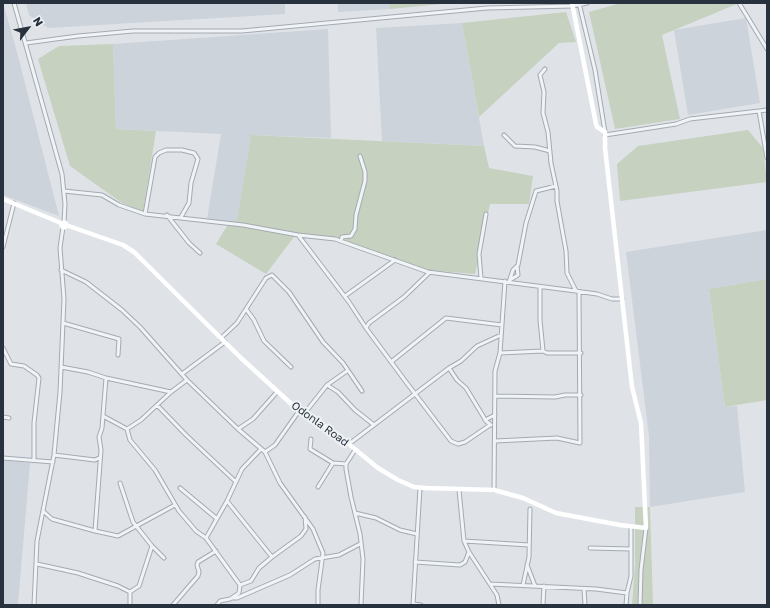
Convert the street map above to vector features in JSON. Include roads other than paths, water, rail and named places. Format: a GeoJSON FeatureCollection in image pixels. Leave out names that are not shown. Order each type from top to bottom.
{"type":"FeatureCollection","features":[{"type":"Feature","properties":{"kind":"street"},"geometry":{"type":"LineString","coordinates":[[14,3],[52,135],[64,191],[64,224],[60,248],[64,299],[61,367],[54,455],[37,541],[34,605]]}},
{"type":"Feature","properties":{"kind":"street"},"geometry":{"type":"LineString","coordinates":[[26,43],[133,31],[242,31],[487,8],[572,5],[587,3]]}},
{"type":"Feature","properties":{"kind":"street"},"geometry":{"type":"LineString","coordinates":[[739,3],[767,50]]}},
{"type":"Feature","properties":{"kind":"street"},"geometry":{"type":"LineString","coordinates":[[579,4],[595,70],[605,133],[633,394],[640,411],[646,528],[641,570],[640,605]]}},
{"type":"Feature","properties":{"kind":"street"},"geometry":{"type":"LineString","coordinates":[[572,5],[596,124],[597,127],[605,133],[676,124],[690,119],[767,110]]}},
{"type":"Feature","properties":{"kind":"street"},"geometry":{"type":"LineString","coordinates":[[495,441],[557,438],[580,443],[581,353],[577,291],[572,285],[567,273],[556,186],[543,113],[544,92],[540,75],[545,70]]}},
{"type":"Feature","properties":{"kind":"street"},"geometry":{"type":"LineString","coordinates":[[759,111],[767,158]]}},
{"type":"Feature","properties":{"kind":"street"},"geometry":{"type":"LineString","coordinates":[[504,135],[515,146],[535,147],[550,151]]}},
{"type":"Feature","properties":{"kind":"street"},"geometry":{"type":"LineString","coordinates":[[145,214],[155,157],[166,150],[182,150],[194,153],[198,159],[191,183],[189,203],[181,217]]}},
{"type":"Feature","properties":{"kind":"street"},"geometry":{"type":"LineString","coordinates":[[340,241],[341,238],[351,236],[355,229],[356,215],[365,181],[365,172],[360,156]]}},
{"type":"Feature","properties":{"kind":"street"},"geometry":{"type":"LineString","coordinates":[[509,281],[518,275],[518,266],[526,223],[536,191],[556,186]]}},
{"type":"Feature","properties":{"kind":"street"},"geometry":{"type":"LineString","coordinates":[[64,191],[102,195],[119,205],[145,214],[167,215],[243,225],[340,241],[430,272],[509,281],[540,287],[598,294],[612,299],[622,299]]}},
{"type":"Feature","properties":{"kind":"street","name":"Odonla Road"},"geometry":{"type":"LineString","coordinates":[[3,199],[64,224],[111,240],[134,252],[223,340],[299,411],[334,432],[378,468],[398,480],[420,488],[494,490],[523,498],[556,513],[631,527],[646,528]]}},
{"type":"Feature","properties":{"kind":"street"},"geometry":{"type":"LineString","coordinates":[[3,248],[14,203]]}},
{"type":"Feature","properties":{"kind":"street"},"geometry":{"type":"LineString","coordinates":[[481,278],[479,254],[486,214]]}},
{"type":"Feature","properties":{"kind":"street"},"geometry":{"type":"LineString","coordinates":[[167,215],[200,253]]}},
{"type":"Feature","properties":{"kind":"street"},"geometry":{"type":"LineString","coordinates":[[298,235],[345,296],[391,362],[454,443],[465,442],[490,425],[495,425]]}},
{"type":"Feature","properties":{"kind":"street"},"geometry":{"type":"LineString","coordinates":[[345,296],[395,260]]}},
{"type":"Feature","properties":{"kind":"street"},"geometry":{"type":"LineString","coordinates":[[509,281],[513,270],[518,266]]}},
{"type":"Feature","properties":{"kind":"street"},"geometry":{"type":"LineString","coordinates":[[61,270],[86,282],[122,310],[140,327],[187,380],[238,429],[265,452],[280,483],[313,529],[323,558],[318,583],[318,605]]}},
{"type":"Feature","properties":{"kind":"street"},"geometry":{"type":"LineString","coordinates":[[366,328],[373,320],[404,297],[430,272]]}},
{"type":"Feature","properties":{"kind":"street"},"geometry":{"type":"LineString","coordinates":[[182,374],[223,340],[237,323],[266,278],[272,274],[362,391]]}},
{"type":"Feature","properties":{"kind":"street"},"geometry":{"type":"LineString","coordinates":[[494,490],[496,396],[495,370],[500,353],[502,305],[505,281]]}},
{"type":"Feature","properties":{"kind":"street"},"geometry":{"type":"LineString","coordinates":[[568,290],[572,285]]}},
{"type":"Feature","properties":{"kind":"street"},"geometry":{"type":"LineString","coordinates":[[540,287],[540,320],[543,351]]}},
{"type":"Feature","properties":{"kind":"street"},"geometry":{"type":"LineString","coordinates":[[246,309],[254,320],[264,341],[291,367]]}},
{"type":"Feature","properties":{"kind":"street"},"geometry":{"type":"LineString","coordinates":[[391,362],[446,318],[502,325]]}},
{"type":"Feature","properties":{"kind":"street"},"geometry":{"type":"LineString","coordinates":[[63,323],[119,339],[118,355]]}},
{"type":"Feature","properties":{"kind":"street"},"geometry":{"type":"LineString","coordinates":[[349,444],[449,368],[461,361],[481,344],[501,335]]}},
{"type":"Feature","properties":{"kind":"street"},"geometry":{"type":"LineString","coordinates":[[3,348],[8,360],[15,366],[24,366],[39,378],[34,423],[34,460]]}},
{"type":"Feature","properties":{"kind":"street"},"geometry":{"type":"LineString","coordinates":[[500,353],[543,351],[547,353],[581,353]]}},
{"type":"Feature","properties":{"kind":"street"},"geometry":{"type":"LineString","coordinates":[[3,362],[8,360]]}},
{"type":"Feature","properties":{"kind":"street"},"geometry":{"type":"LineString","coordinates":[[61,367],[171,392]]}},
{"type":"Feature","properties":{"kind":"street"},"geometry":{"type":"LineString","coordinates":[[449,368],[457,380],[466,388],[490,425]]}},
{"type":"Feature","properties":{"kind":"street"},"geometry":{"type":"LineString","coordinates":[[304,414],[327,385],[347,370]]}},
{"type":"Feature","properties":{"kind":"street"},"geometry":{"type":"LineString","coordinates":[[95,531],[99,437],[103,416],[106,378]]}},
{"type":"Feature","properties":{"kind":"street"},"geometry":{"type":"LineString","coordinates":[[127,429],[187,380]]}},
{"type":"Feature","properties":{"kind":"street"},"geometry":{"type":"LineString","coordinates":[[327,385],[338,392],[355,410],[374,425]]}},
{"type":"Feature","properties":{"kind":"street"},"geometry":{"type":"LineString","coordinates":[[238,429],[253,419],[278,392]]}},
{"type":"Feature","properties":{"kind":"street"},"geometry":{"type":"LineString","coordinates":[[496,396],[555,397],[565,395],[581,395]]}},
{"type":"Feature","properties":{"kind":"street"},"geometry":{"type":"LineString","coordinates":[[157,405],[186,435],[235,481]]}},
{"type":"Feature","properties":{"kind":"street"},"geometry":{"type":"LineString","coordinates":[[265,452],[275,445],[299,411]]}},
{"type":"Feature","properties":{"kind":"street"},"geometry":{"type":"LineString","coordinates":[[484,429],[486,420],[495,415]]}},
{"type":"Feature","properties":{"kind":"street"},"geometry":{"type":"LineString","coordinates":[[103,416],[127,429],[130,440],[155,470],[175,504],[191,525],[206,538],[240,585],[239,593],[220,601],[217,605]]}},
{"type":"Feature","properties":{"kind":"street"},"geometry":{"type":"LineString","coordinates":[[3,417],[9,418]]}},
{"type":"Feature","properties":{"kind":"street"},"geometry":{"type":"LineString","coordinates":[[311,439],[310,449],[333,463],[346,464]]}},
{"type":"Feature","properties":{"kind":"street"},"geometry":{"type":"LineString","coordinates":[[206,538],[227,501],[235,481],[243,467],[261,449]]}},
{"type":"Feature","properties":{"kind":"street"},"geometry":{"type":"LineString","coordinates":[[355,450],[346,464],[351,497],[360,534],[363,559],[361,605]]}},
{"type":"Feature","properties":{"kind":"street"},"geometry":{"type":"LineString","coordinates":[[54,455],[95,460],[99,458]]}},
{"type":"Feature","properties":{"kind":"street"},"geometry":{"type":"LineString","coordinates":[[3,458],[53,462]]}},
{"type":"Feature","properties":{"kind":"street"},"geometry":{"type":"LineString","coordinates":[[95,460],[99,465]]}},
{"type":"Feature","properties":{"kind":"street"},"geometry":{"type":"LineString","coordinates":[[318,488],[333,463]]}},
{"type":"Feature","properties":{"kind":"street"},"geometry":{"type":"LineString","coordinates":[[120,483],[136,526],[164,558]]}},
{"type":"Feature","properties":{"kind":"street"},"geometry":{"type":"LineString","coordinates":[[180,488],[216,518]]}},
{"type":"Feature","properties":{"kind":"street"},"geometry":{"type":"LineString","coordinates":[[420,488],[413,605],[421,605]]}},
{"type":"Feature","properties":{"kind":"street"},"geometry":{"type":"LineString","coordinates":[[459,490],[464,541],[469,552],[498,598],[499,605]]}},
{"type":"Feature","properties":{"kind":"street"},"geometry":{"type":"LineString","coordinates":[[227,501],[272,557]]}},
{"type":"Feature","properties":{"kind":"street"},"geometry":{"type":"LineString","coordinates":[[43,511],[52,519],[115,536],[175,504]]}},
{"type":"Feature","properties":{"kind":"street"},"geometry":{"type":"LineString","coordinates":[[523,586],[528,565],[530,509]]}},
{"type":"Feature","properties":{"kind":"street"},"geometry":{"type":"LineString","coordinates":[[355,513],[372,516],[400,530],[417,534]]}},
{"type":"Feature","properties":{"kind":"street"},"geometry":{"type":"LineString","coordinates":[[240,585],[252,581],[259,568],[304,533],[306,529],[304,516]]}},
{"type":"Feature","properties":{"kind":"street"},"geometry":{"type":"LineString","coordinates":[[626,605],[627,594],[632,576],[630,549],[631,527]]}},
{"type":"Feature","properties":{"kind":"street"},"geometry":{"type":"LineString","coordinates":[[464,541],[529,544]]}},
{"type":"Feature","properties":{"kind":"street"},"geometry":{"type":"LineString","coordinates":[[230,598],[237,598],[290,575],[315,559],[339,555],[360,544]]}},
{"type":"Feature","properties":{"kind":"street"},"geometry":{"type":"LineString","coordinates":[[130,592],[140,586],[152,546]]}},
{"type":"Feature","properties":{"kind":"street"},"geometry":{"type":"LineString","coordinates":[[590,548],[630,549]]}},
{"type":"Feature","properties":{"kind":"street"},"geometry":{"type":"LineString","coordinates":[[173,605],[198,576],[198,562],[216,551]]}},
{"type":"Feature","properties":{"kind":"street"},"geometry":{"type":"LineString","coordinates":[[415,562],[460,565],[465,562],[469,552]]}},
{"type":"Feature","properties":{"kind":"street"},"geometry":{"type":"LineString","coordinates":[[36,564],[78,573],[118,586],[130,592]]}},
{"type":"Feature","properties":{"kind":"street"},"geometry":{"type":"LineString","coordinates":[[528,565],[534,586]]}},
{"type":"Feature","properties":{"kind":"street"},"geometry":{"type":"LineString","coordinates":[[490,584],[596,589],[627,594]]}},
{"type":"Feature","properties":{"kind":"street"},"geometry":{"type":"LineString","coordinates":[[543,605],[544,586]]}},
{"type":"Feature","properties":{"kind":"street"},"geometry":{"type":"LineString","coordinates":[[584,589],[585,605]]}},
{"type":"Feature","properties":{"kind":"street"},"geometry":{"type":"LineString","coordinates":[[130,592],[130,605]]}}]}
